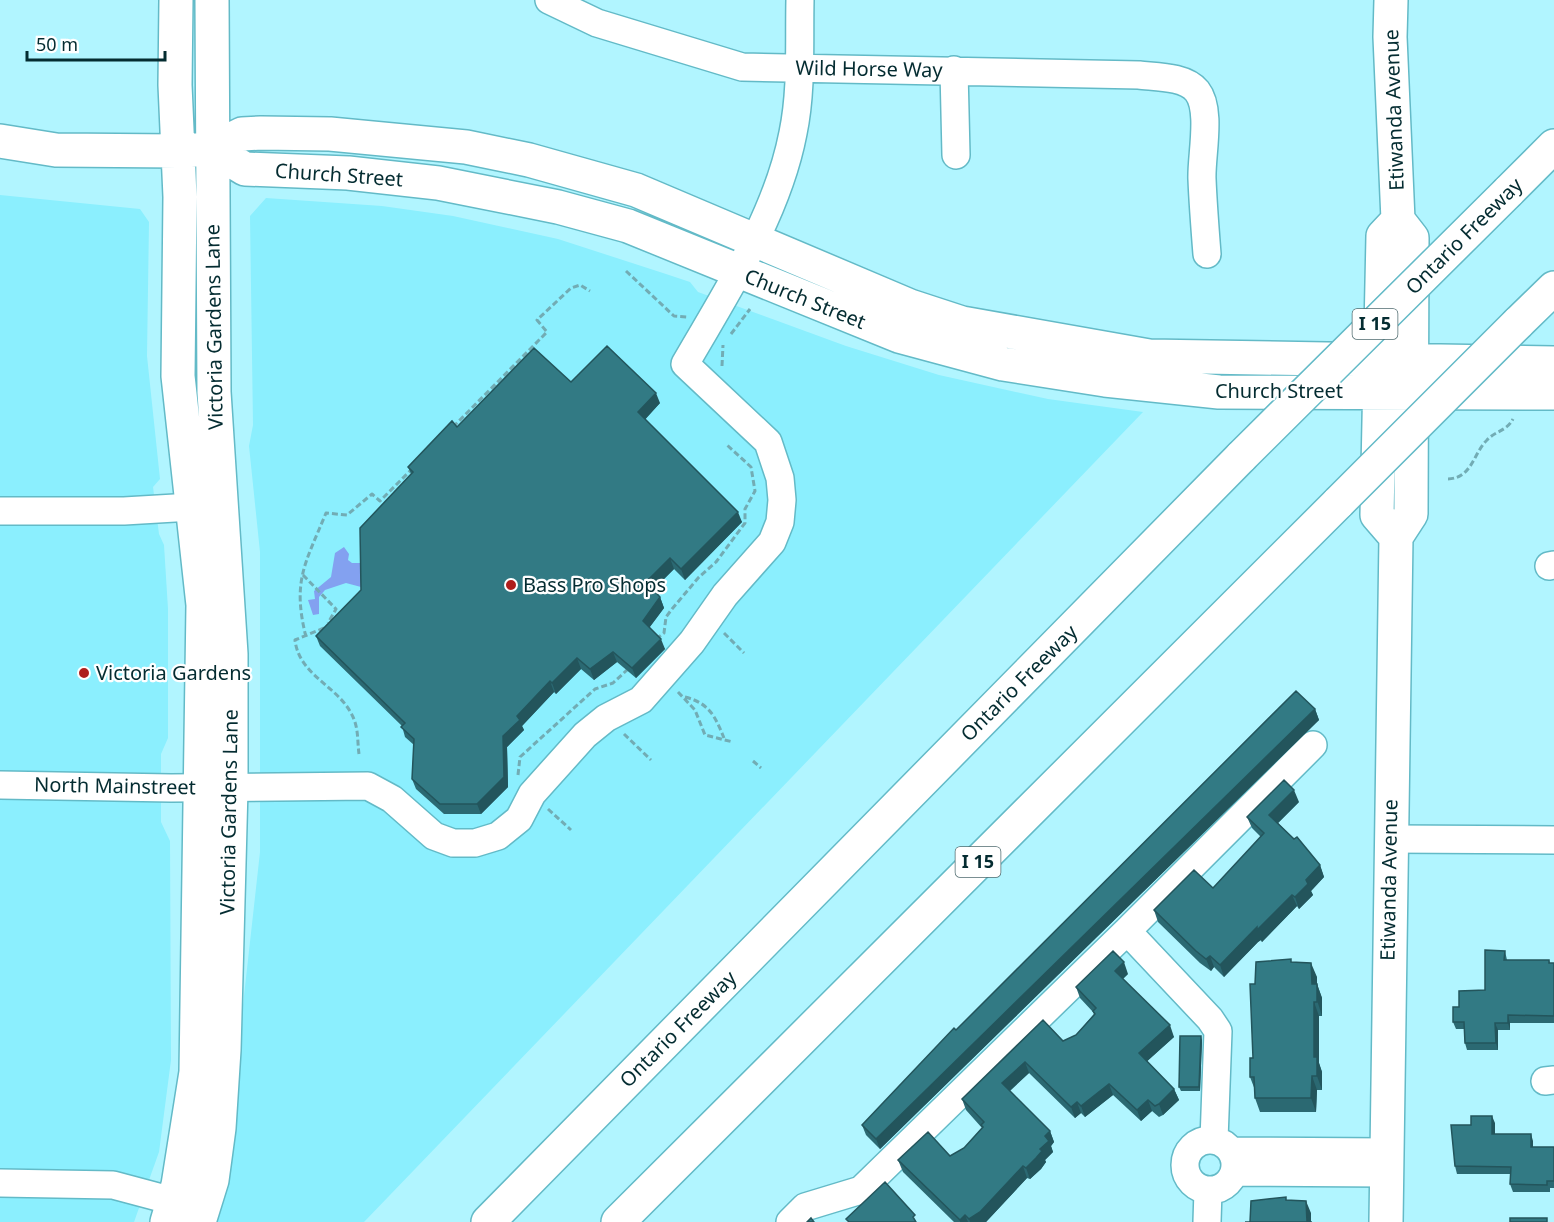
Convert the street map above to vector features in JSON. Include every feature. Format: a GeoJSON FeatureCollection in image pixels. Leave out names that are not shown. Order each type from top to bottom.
{"type":"FeatureCollection","features":[{"type":"Feature","properties":{"kind":"main road","name":"Victoria Gardens Lane"},"geometry":{"type":"LineString","coordinates":[[176,0],[178,376],[202,605],[215,788],[225,1050],[212,1180],[199,1222]]}},
{"type":"Feature","properties":{"kind":"main road","name":"Victoria Gardens Lane"},"geometry":{"type":"LineString","coordinates":[[174,1215],[196,1072],[215,788],[231,654],[213,392],[212,0]]}},
{"type":"Feature","properties":{"kind":"main road","name":"Etiwanda Avenue"},"geometry":{"type":"LineString","coordinates":[[1386,1222],[1396,537],[1411,514],[1412,238],[1398,220],[1390,37],[1391,0]]}},
{"type":"Feature","properties":{"kind":"main road","name":"Church Street"},"geometry":{"type":"LineString","coordinates":[[0,141],[56,150],[178,152],[212,149],[242,134],[261,133],[330,134],[466,147],[529,160],[636,190],[910,306],[962,323],[1149,356],[1379,376],[1411,376]]}},
{"type":"Feature","properties":{"kind":"main road","name":"Ontario Freeway"},"geometry":{"type":"LineString","coordinates":[[488,1222],[1242,456],[1554,147]]}},
{"type":"Feature","properties":{"kind":"main road","name":"Church Street"},"geometry":{"type":"LineString","coordinates":[[212,149],[245,169],[348,174],[426,182],[524,199],[628,226],[899,336],[1003,364],[1104,380],[1219,392],[1379,376]]}},
{"type":"Feature","properties":{"kind":"main road","name":"Etiwanda Avenue"},"geometry":{"type":"LineString","coordinates":[[1396,537],[1377,515],[1383,236],[1398,220]]}},
{"type":"Feature","properties":{"kind":"main road","name":"I 15"},"geometry":{"type":"LineString","coordinates":[[618,1222],[1554,288]]}},
{"type":"Feature","properties":{"kind":"main road"},"geometry":{"type":"LineString","coordinates":[[1411,376],[1554,363]]}},
{"type":"Feature","properties":{"kind":"main road"},"geometry":{"type":"LineString","coordinates":[[1411,376],[1554,393]]}},
{"type":"Feature","properties":{"kind":"street","name":"Wild Horse Way"},"geometry":{"type":"LineString","coordinates":[[549,0],[597,23],[742,67],[954,70],[1168,78],[1197,91],[1203,108],[1202,177],[1207,254]]}},
{"type":"Feature","properties":{"kind":"street"},"geometry":{"type":"LineString","coordinates":[[738,272],[783,176],[794,130],[800,0]]}},
{"type":"Feature","properties":{"kind":"street"},"geometry":{"type":"LineString","coordinates":[[954,70],[956,155]]}},
{"type":"Feature","properties":{"kind":"street","name":"North Mainstreet"},"geometry":{"type":"LineString","coordinates":[[0,785],[215,788],[341,784],[368,786],[392,799],[434,836],[453,843],[475,843],[498,836],[519,819],[532,794],[585,735],[606,718],[641,700],[692,642],[724,595],[772,542],[780,522],[780,478],[768,442],[685,364],[738,272]]}},
{"type":"Feature","properties":{"kind":"street"},"geometry":{"type":"LineString","coordinates":[[0,511],[124,512],[192,507]]}},
{"type":"Feature","properties":{"kind":"street"},"geometry":{"type":"LineString","coordinates":[[790,1222],[805,1207],[861,1190],[1127,931],[1313,745]]}},
{"type":"Feature","properties":{"kind":"street"},"geometry":{"type":"LineString","coordinates":[[1390,839],[1554,840]]}},
{"type":"Feature","properties":{"kind":"street"},"geometry":{"type":"LineString","coordinates":[[1127,931],[1210,1019],[1218,1031],[1227,1154],[1225,1186],[1208,1190],[1195,1184],[1185,1166],[1194,1146],[1207,1140],[1227,1154],[1387,1162]]}},
{"type":"Feature","properties":{"kind":"street"},"geometry":{"type":"LineString","coordinates":[[0,1183],[113,1185],[174,1215]]}},
{"type":"Feature","properties":{"kind":"street"},"geometry":{"type":"LineString","coordinates":[[1207,1222],[1208,1190]]}},
{"type":"Feature","properties":{"kind":"path"},"geometry":{"type":"LineString","coordinates":[[626,271],[674,316],[687,317],[694,313]]}},
{"type":"Feature","properties":{"kind":"path"},"geometry":{"type":"LineString","coordinates":[[447,434],[547,332],[537,320],[571,288],[580,285],[590,291]]}},
{"type":"Feature","properties":{"kind":"path"},"geometry":{"type":"LineString","coordinates":[[729,335],[750,309]]}},
{"type":"Feature","properties":{"kind":"path"},"geometry":{"type":"LineString","coordinates":[[722,366],[723,340]]}},
{"type":"Feature","properties":{"kind":"path"},"geometry":{"type":"LineString","coordinates":[[1448,479],[1459,477],[1470,468],[1480,447],[1490,436],[1507,428],[1513,414]]}},
{"type":"Feature","properties":{"kind":"path"},"geometry":{"type":"LineString","coordinates":[[655,640],[664,633],[666,617],[672,609],[699,577],[716,562],[745,523],[745,509],[755,491],[750,467],[727,445]]}},
{"type":"Feature","properties":{"kind":"path"},"geometry":{"type":"LineString","coordinates":[[306,637],[298,602],[304,560],[326,513],[347,515],[372,494],[380,501],[413,467]]}},
{"type":"Feature","properties":{"kind":"path"},"geometry":{"type":"LineString","coordinates":[[303,575],[336,609],[327,626],[295,640],[296,650],[311,672],[351,712],[359,735],[359,754]]}},
{"type":"Feature","properties":{"kind":"path"},"geometry":{"type":"LineString","coordinates":[[718,626],[744,653]]}},
{"type":"Feature","properties":{"kind":"path"},"geometry":{"type":"LineString","coordinates":[[675,689],[695,710],[705,735],[734,742]]}},
{"type":"Feature","properties":{"kind":"path"},"geometry":{"type":"LineString","coordinates":[[683,696],[699,700],[715,714],[724,738]]}},
{"type":"Feature","properties":{"kind":"path"},"geometry":{"type":"LineString","coordinates":[[618,728],[651,760]]}},
{"type":"Feature","properties":{"kind":"path"},"geometry":{"type":"LineString","coordinates":[[753,761],[761,768]]}},
{"type":"Feature","properties":{"kind":"path"},"geometry":{"type":"LineString","coordinates":[[542,803],[571,830]]}},
{"type":"Feature","properties":{"kind":"shaded area","name":"Victoria Gardens"},"geometry":{"type":"Polygon","coordinates":[[[0,195],[140,209],[149,222],[147,356],[160,479],[153,487],[159,534],[164,545],[168,609],[168,738],[161,754],[161,822],[170,841],[171,1060],[159,1152],[134,1222],[0,1222],[0,195]]]}},
{"type":"Feature","properties":{"kind":"shaded area"},"geometry":{"type":"Polygon","coordinates":[[[266,198],[382,206],[453,216],[558,239],[690,282],[698,292],[846,346],[939,375],[1048,399],[1143,412],[364,1222],[212,1222],[237,1059],[260,852],[260,552],[249,446],[253,425],[250,216],[266,198]]]}},
{"type":"Feature","properties":{"kind":"shaded area"},"geometry":{"type":"Polygon","coordinates":[[[344,547],[349,554],[348,560],[352,563],[361,563],[361,587],[346,583],[325,590],[319,597],[319,614],[313,615],[308,600],[315,599],[314,591],[331,577],[335,553],[344,547]]]}},
{"type":"Feature","properties":{"kind":"building","name":"Bass Pro Shops"},"geometry":{"type":"Polygon","coordinates":[[[607,346],[656,393],[638,412],[738,512],[681,569],[670,558],[646,582],[660,597],[643,621],[661,639],[632,668],[613,652],[590,669],[577,658],[552,683],[550,681],[517,716],[520,720],[503,736],[504,777],[477,804],[440,804],[412,779],[414,739],[401,727],[405,723],[316,636],[361,590],[360,528],[413,472],[408,467],[452,421],[457,427],[534,348],[571,382],[607,346]]]}},
{"type":"Feature","properties":{"kind":"building"},"geometry":{"type":"Polygon","coordinates":[[[1296,691],[1315,709],[876,1139],[862,1125],[954,1028],[956,1030],[1296,691]]]}},
{"type":"Feature","properties":{"kind":"building"},"geometry":{"type":"Polygon","coordinates":[[[1284,780],[1294,790],[1269,815],[1294,839],[1297,837],[1320,865],[1306,880],[1308,884],[1295,897],[1292,895],[1220,965],[1210,956],[1206,959],[1196,951],[1154,910],[1194,870],[1213,888],[1264,833],[1247,817],[1284,780]]]}},
{"type":"Feature","properties":{"kind":"building"},"geometry":{"type":"Polygon","coordinates":[[[1485,950],[1505,951],[1504,960],[1549,960],[1549,963],[1554,963],[1554,1016],[1508,1015],[1508,1023],[1495,1023],[1496,1043],[1465,1043],[1464,1022],[1453,1022],[1453,1007],[1459,1007],[1459,991],[1485,990],[1485,950]]]}},
{"type":"Feature","properties":{"kind":"building"},"geometry":{"type":"Polygon","coordinates":[[[1113,951],[1124,962],[1115,971],[1170,1025],[1139,1053],[1174,1089],[1159,1104],[1155,1106],[1148,1100],[1137,1110],[1109,1084],[1081,1106],[1077,1102],[1071,1107],[1025,1062],[1002,1083],[1050,1131],[1045,1136],[1049,1141],[1040,1149],[1042,1151],[1036,1158],[1026,1168],[1023,1166],[980,1212],[969,1219],[965,1215],[960,1220],[898,1160],[928,1132],[950,1156],[964,1148],[983,1127],[981,1125],[984,1122],[962,1099],[1043,1020],[1063,1041],[1076,1035],[1095,1014],[1093,1011],[1096,1008],[1076,987],[1113,951]]]}},
{"type":"Feature","properties":{"kind":"building"},"geometry":{"type":"Polygon","coordinates":[[[1291,959],[1291,962],[1311,963],[1312,984],[1317,984],[1317,1002],[1314,1002],[1314,1057],[1317,1057],[1317,1076],[1312,1076],[1311,1098],[1255,1098],[1254,1077],[1250,1077],[1250,1058],[1253,1058],[1250,984],[1255,984],[1256,962],[1291,959]]]}},
{"type":"Feature","properties":{"kind":"building"},"geometry":{"type":"Polygon","coordinates":[[[1180,1036],[1201,1036],[1199,1087],[1179,1087],[1180,1036]]]}},
{"type":"Feature","properties":{"kind":"building"},"geometry":{"type":"Polygon","coordinates":[[[1471,1116],[1492,1116],[1492,1134],[1531,1134],[1531,1147],[1554,1147],[1554,1181],[1547,1181],[1547,1185],[1510,1184],[1511,1167],[1455,1166],[1451,1125],[1471,1125],[1471,1116]]]}},
{"type":"Feature","properties":{"kind":"building"},"geometry":{"type":"Polygon","coordinates":[[[885,1182],[915,1215],[913,1217],[916,1222],[849,1222],[846,1219],[885,1182]]]}},
{"type":"Feature","properties":{"kind":"building"},"geometry":{"type":"Polygon","coordinates":[[[1286,1197],[1286,1200],[1306,1201],[1307,1222],[1250,1222],[1251,1201],[1286,1197]]]}},
{"type":"Feature","properties":{"kind":"building"},"geometry":{"type":"Polygon","coordinates":[[[1510,1218],[1547,1218],[1547,1222],[1510,1222],[1510,1218]]]}},
{"type":"Feature","properties":{"kind":"place","name":"Bass Pro Shops"},"geometry":{"type":"Point","coordinates":[511,585]}},
{"type":"Feature","properties":{"kind":"place","name":"Victoria Gardens"},"geometry":{"type":"Point","coordinates":[84,673]}}]}
